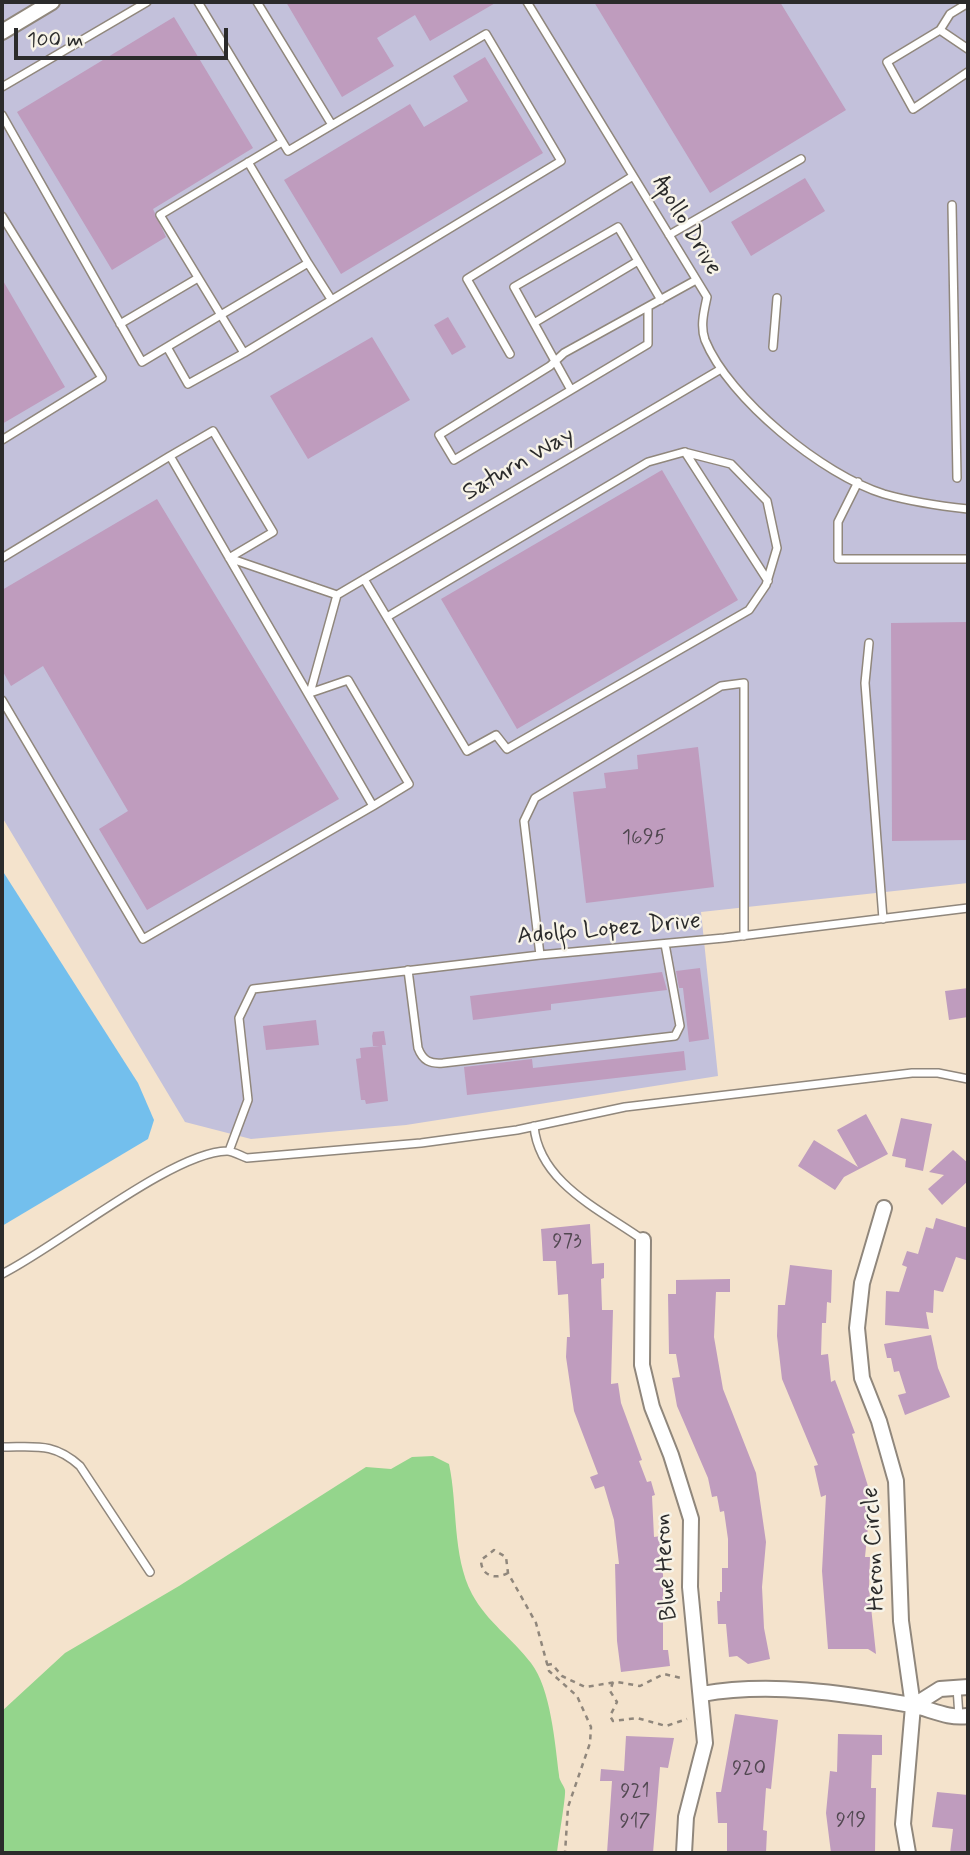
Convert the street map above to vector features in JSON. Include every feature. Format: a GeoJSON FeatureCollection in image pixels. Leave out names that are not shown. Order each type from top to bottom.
{"type":"FeatureCollection","features":[{"type":"Feature","properties":{"kind":"street"},"geometry":{"type":"LineString","coordinates":[[2,32],[52,2]]}},
{"type":"Feature","properties":{"kind":"street","name":"Heron Circle"},"geometry":{"type":"LineString","coordinates":[[884,1208],[862,1283],[857,1328],[862,1378],[879,1421],[897,1481],[901,1621],[914,1706],[903,1824],[908,1853]]}},
{"type":"Feature","properties":{"kind":"street","name":"Blue Heron"},"geometry":{"type":"LineString","coordinates":[[643,1240],[642,1365],[652,1407],[671,1455],[691,1519],[690,1587],[705,1743],[686,1816],[684,1853]]}},
{"type":"Feature","properties":{"kind":"street"},"geometry":{"type":"LineString","coordinates":[[914,1706],[940,1689],[963,1687]]}},
{"type":"Feature","properties":{"kind":"street"},"geometry":{"type":"LineString","coordinates":[[702,1694],[731,1689],[789,1689],[914,1706],[964,1717]]}},
{"type":"Feature","properties":{"kind":"lane"},"geometry":{"type":"LineString","coordinates":[[2,87],[147,2]]}},
{"type":"Feature","properties":{"kind":"lane"},"geometry":{"type":"LineString","coordinates":[[167,347],[188,384],[244,353],[561,161],[486,34],[288,151],[198,2]]}},
{"type":"Feature","properties":{"kind":"lane"},"geometry":{"type":"LineString","coordinates":[[257,2],[332,125]]}},
{"type":"Feature","properties":{"kind":"lane","name":"Apollo Drive"},"geometry":{"type":"LineString","coordinates":[[527,2],[707,297],[702,324],[705,339],[721,369],[761,417],[836,471],[882,493],[933,506],[968,509]]}},
{"type":"Feature","properties":{"kind":"lane"},"geometry":{"type":"LineString","coordinates":[[968,3],[950,14],[940,30],[887,62],[913,109],[968,72]]}},
{"type":"Feature","properties":{"kind":"lane"},"geometry":{"type":"LineString","coordinates":[[940,30],[968,49]]}},
{"type":"Feature","properties":{"kind":"lane"},"geometry":{"type":"LineString","coordinates":[[2,115],[142,362],[308,263]]}},
{"type":"Feature","properties":{"kind":"lane"},"geometry":{"type":"LineString","coordinates":[[244,353],[160,215],[282,142]]}},
{"type":"Feature","properties":{"kind":"lane"},"geometry":{"type":"LineString","coordinates":[[669,235],[801,159]]}},
{"type":"Feature","properties":{"kind":"lane"},"geometry":{"type":"LineString","coordinates":[[248,163],[331,299]]}},
{"type":"Feature","properties":{"kind":"lane"},"geometry":{"type":"LineString","coordinates":[[510,354],[467,279],[633,176]]}},
{"type":"Feature","properties":{"kind":"lane"},"geometry":{"type":"LineString","coordinates":[[953,205],[957,478]]}},
{"type":"Feature","properties":{"kind":"lane"},"geometry":{"type":"LineString","coordinates":[[2,216],[102,378],[2,440]]}},
{"type":"Feature","properties":{"kind":"lane"},"geometry":{"type":"LineString","coordinates":[[571,390],[514,287],[618,227],[661,300]]}},
{"type":"Feature","properties":{"kind":"lane"},"geometry":{"type":"LineString","coordinates":[[534,323],[638,261]]}},
{"type":"Feature","properties":{"kind":"lane"},"geometry":{"type":"LineString","coordinates":[[120,324],[198,278]]}},
{"type":"Feature","properties":{"kind":"lane"},"geometry":{"type":"LineString","coordinates":[[648,307],[648,344],[454,460],[439,435],[556,361],[564,353],[696,280]]}},
{"type":"Feature","properties":{"kind":"lane"},"geometry":{"type":"LineString","coordinates":[[773,347],[777,298]]}},
{"type":"Feature","properties":{"kind":"lane","name":"Saturn Way"},"geometry":{"type":"LineString","coordinates":[[337,595],[721,369]]}},
{"type":"Feature","properties":{"kind":"lane"},"geometry":{"type":"LineString","coordinates":[[2,558],[213,431],[272,532],[229,558]]}},
{"type":"Feature","properties":{"kind":"lane"},"geometry":{"type":"LineString","coordinates":[[364,579],[467,751],[496,735],[507,749],[748,610],[768,581],[777,548],[767,501],[731,464],[684,452],[648,462],[387,617]]}},
{"type":"Feature","properties":{"kind":"lane"},"geometry":{"type":"LineString","coordinates":[[684,452],[768,581]]}},
{"type":"Feature","properties":{"kind":"lane"},"geometry":{"type":"LineString","coordinates":[[170,456],[310,693],[373,806]]}},
{"type":"Feature","properties":{"kind":"lane"},"geometry":{"type":"LineString","coordinates":[[858,482],[838,522],[838,559],[968,559]]}},
{"type":"Feature","properties":{"kind":"lane"},"geometry":{"type":"LineString","coordinates":[[229,558],[337,595],[310,693]]}},
{"type":"Feature","properties":{"kind":"lane"},"geometry":{"type":"LineString","coordinates":[[869,643],[866,683],[883,919]]}},
{"type":"Feature","properties":{"kind":"lane"},"geometry":{"type":"LineString","coordinates":[[2,700],[143,939],[409,784],[348,680],[310,693]]}},
{"type":"Feature","properties":{"kind":"lane"},"geometry":{"type":"LineString","coordinates":[[540,955],[524,821],[534,798],[721,686],[744,683],[744,936]]}},
{"type":"Feature","properties":{"kind":"lane","name":"Adolfo Lopez Drive"},"geometry":{"type":"LineString","coordinates":[[229,1150],[248,1100],[239,1018],[253,989],[540,955],[744,936],[968,908]]}},
{"type":"Feature","properties":{"kind":"lane"},"geometry":{"type":"LineString","coordinates":[[408,970],[422,1058],[433,1064],[443,1063],[675,1036],[680,1026],[665,944]]}},
{"type":"Feature","properties":{"kind":"lane"},"geometry":{"type":"LineString","coordinates":[[2,1274],[194,1159],[229,1150],[247,1158],[291,1156],[421,1143],[534,1126],[625,1107],[899,1074],[939,1073],[968,1079]]}},
{"type":"Feature","properties":{"kind":"lane"},"geometry":{"type":"LineString","coordinates":[[534,1126],[536,1145],[547,1166],[562,1182],[643,1240]]}},
{"type":"Feature","properties":{"kind":"lane"},"geometry":{"type":"LineString","coordinates":[[2,1447],[46,1447],[67,1454],[80,1466],[150,1572]]}},
{"type":"Feature","properties":{"kind":"lane"},"geometry":{"type":"LineString","coordinates":[[963,1687],[964,1717]]}},
{"type":"Feature","properties":{"kind":"path"},"geometry":{"type":"LineString","coordinates":[[508,1573],[489,1576],[481,1560],[494,1550],[506,1557],[508,1573],[536,1623],[549,1671],[577,1696],[591,1727],[590,1743],[568,1807],[565,1853]]}},
{"type":"Feature","properties":{"kind":"path"},"geometry":{"type":"LineString","coordinates":[[547,1665],[552,1664],[562,1676],[585,1687],[613,1682],[633,1687],[664,1674],[681,1678]]}},
{"type":"Feature","properties":{"kind":"path"},"geometry":{"type":"LineString","coordinates":[[613,1682],[610,1691],[617,1702],[610,1716],[613,1721],[637,1718],[666,1726],[687,1719]]}},
{"type":"Feature","properties":{"kind":"shaded area"},"geometry":{"type":"Polygon","coordinates":[[[2,2],[968,2],[968,883],[701,912],[718,1076],[406,1125],[251,1139],[185,1122],[2,817],[2,2]]]}},
{"type":"Feature","properties":{"kind":"green space"},"geometry":{"type":"Polygon","coordinates":[[[433,1456],[449,1464],[458,1547],[472,1594],[485,1613],[531,1663],[548,1702],[559,1777],[565,1790],[557,1853],[2,1853],[2,1711],[65,1653],[179,1586],[366,1467],[391,1469],[412,1457],[433,1456]]]}},
{"type":"Feature","properties":{"kind":"water"},"geometry":{"type":"Polygon","coordinates":[[[2,870],[138,1083],[154,1120],[148,1139],[2,1226],[2,870]]]}},
{"type":"Feature","properties":{"kind":"building"},"geometry":{"type":"Polygon","coordinates":[[[286,2],[497,2],[430,41],[415,15],[377,38],[394,66],[342,97],[286,2]]]}},
{"type":"Feature","properties":{"kind":"building"},"geometry":{"type":"Polygon","coordinates":[[[594,2],[780,2],[846,110],[710,193],[594,2]]]}},
{"type":"Feature","properties":{"kind":"building"},"geometry":{"type":"Polygon","coordinates":[[[174,17],[253,148],[153,209],[166,237],[112,270],[17,112],[174,17]]]}},
{"type":"Feature","properties":{"kind":"building"},"geometry":{"type":"Polygon","coordinates":[[[485,57],[543,153],[341,274],[284,180],[410,104],[424,127],[468,101],[453,76],[485,57]]]}},
{"type":"Feature","properties":{"kind":"building"},"geometry":{"type":"Polygon","coordinates":[[[805,178],[825,211],[751,256],[731,222],[805,178]]]}},
{"type":"Feature","properties":{"kind":"building"},"geometry":{"type":"Polygon","coordinates":[[[2,279],[65,387],[2,424],[2,279]]]}},
{"type":"Feature","properties":{"kind":"building"},"geometry":{"type":"Polygon","coordinates":[[[448,317],[466,347],[452,355],[434,325],[448,317]]]}},
{"type":"Feature","properties":{"kind":"building"},"geometry":{"type":"Polygon","coordinates":[[[372,337],[410,400],[308,459],[270,396],[372,337]]]}},
{"type":"Feature","properties":{"kind":"building"},"geometry":{"type":"Polygon","coordinates":[[[662,470],[738,600],[517,729],[441,599],[662,470]]]}},
{"type":"Feature","properties":{"kind":"building"},"geometry":{"type":"Polygon","coordinates":[[[157,499],[339,799],[147,910],[99,829],[128,811],[43,666],[11,686],[2,670],[2,590],[157,499]]]}},
{"type":"Feature","properties":{"kind":"building"},"geometry":{"type":"Polygon","coordinates":[[[968,622],[968,840],[892,841],[891,623],[968,622]]]}},
{"type":"Feature","properties":{"kind":"building"},"geometry":{"type":"Polygon","coordinates":[[[698,747],[714,887],[586,903],[573,792],[606,788],[604,773],[638,769],[637,755],[698,747]]]}},
{"type":"Feature","properties":{"kind":"building"},"geometry":{"type":"Polygon","coordinates":[[[700,968],[709,1039],[689,1042],[683,988],[679,988],[676,971],[700,968]]]}},
{"type":"Feature","properties":{"kind":"building"},"geometry":{"type":"Polygon","coordinates":[[[662,972],[667,990],[551,1004],[551,1010],[473,1020],[470,996],[662,972]]]}},
{"type":"Feature","properties":{"kind":"building"},"geometry":{"type":"Polygon","coordinates":[[[968,988],[968,1017],[949,1020],[945,991],[968,988]]]}},
{"type":"Feature","properties":{"kind":"building"},"geometry":{"type":"Polygon","coordinates":[[[316,1020],[319,1045],[266,1050],[263,1026],[316,1020]]]}},
{"type":"Feature","properties":{"kind":"building"},"geometry":{"type":"Polygon","coordinates":[[[384,1031],[386,1045],[382,1045],[388,1101],[366,1104],[365,1100],[361,1100],[356,1059],[361,1058],[360,1048],[380,1046],[373,1046],[373,1032],[384,1031]]]}},
{"type":"Feature","properties":{"kind":"building"},"geometry":{"type":"Polygon","coordinates":[[[684,1051],[686,1070],[467,1095],[464,1067],[532,1059],[533,1068],[684,1051]]]}},
{"type":"Feature","properties":{"kind":"building"},"geometry":{"type":"Polygon","coordinates":[[[866,1114],[888,1154],[844,1177],[835,1190],[798,1166],[814,1140],[858,1167],[837,1130],[866,1114]]]}},
{"type":"Feature","properties":{"kind":"building"},"geometry":{"type":"Polygon","coordinates":[[[901,1118],[932,1124],[923,1171],[905,1167],[906,1159],[892,1156],[901,1118]]]}},
{"type":"Feature","properties":{"kind":"building"},"geometry":{"type":"Polygon","coordinates":[[[953,1150],[968,1163],[968,1181],[942,1205],[928,1189],[944,1175],[929,1172],[953,1150]]]}},
{"type":"Feature","properties":{"kind":"building"},"geometry":{"type":"Polygon","coordinates":[[[936,1218],[968,1228],[966,1260],[956,1257],[943,1292],[934,1290],[933,1313],[926,1312],[929,1329],[885,1325],[886,1291],[899,1292],[907,1267],[902,1265],[907,1251],[918,1254],[926,1227],[933,1229],[936,1218]]]}},
{"type":"Feature","properties":{"kind":"building"},"geometry":{"type":"Polygon","coordinates":[[[590,1224],[592,1264],[604,1263],[604,1278],[601,1279],[602,1310],[613,1310],[611,1384],[618,1383],[621,1403],[642,1460],[639,1461],[647,1482],[651,1481],[655,1495],[652,1496],[654,1537],[661,1536],[663,1554],[663,1650],[668,1650],[670,1666],[621,1672],[617,1641],[615,1564],[619,1564],[614,1520],[604,1486],[595,1489],[590,1477],[598,1474],[574,1411],[566,1357],[567,1337],[570,1337],[568,1294],[558,1295],[556,1261],[543,1261],[541,1229],[590,1224]]]}},
{"type":"Feature","properties":{"kind":"building"},"geometry":{"type":"Polygon","coordinates":[[[790,1265],[832,1270],[831,1303],[827,1302],[826,1323],[822,1323],[821,1355],[828,1354],[831,1382],[835,1380],[855,1433],[852,1434],[871,1496],[865,1557],[870,1557],[869,1588],[876,1654],[868,1649],[828,1649],[822,1571],[826,1495],[821,1497],[814,1466],[818,1465],[782,1379],[777,1336],[778,1305],[785,1305],[790,1265]]]}},
{"type":"Feature","properties":{"kind":"building"},"geometry":{"type":"Polygon","coordinates":[[[730,1279],[730,1292],[716,1292],[714,1337],[723,1389],[756,1473],[766,1542],[762,1587],[764,1628],[770,1659],[748,1664],[737,1656],[729,1657],[726,1624],[718,1624],[717,1601],[720,1601],[722,1592],[722,1568],[728,1568],[724,1511],[720,1512],[717,1496],[712,1497],[708,1478],[677,1406],[672,1378],[680,1377],[676,1354],[669,1354],[668,1294],[676,1294],[676,1280],[730,1279]]]}},
{"type":"Feature","properties":{"kind":"building"},"geometry":{"type":"Polygon","coordinates":[[[931,1335],[938,1368],[950,1397],[905,1415],[898,1395],[906,1393],[899,1371],[894,1372],[891,1358],[887,1358],[884,1344],[931,1335]]]}},
{"type":"Feature","properties":{"kind":"building"},"geometry":{"type":"Polygon","coordinates":[[[735,1714],[778,1720],[771,1789],[766,1788],[763,1830],[767,1831],[766,1853],[727,1853],[727,1823],[718,1823],[716,1792],[721,1792],[735,1714]]]}},
{"type":"Feature","properties":{"kind":"building"},"geometry":{"type":"Polygon","coordinates":[[[838,1734],[882,1735],[882,1755],[872,1755],[871,1788],[876,1788],[875,1853],[831,1853],[826,1813],[830,1771],[837,1772],[838,1734]]]}},
{"type":"Feature","properties":{"kind":"building"},"geometry":{"type":"Polygon","coordinates":[[[626,1736],[674,1738],[668,1768],[660,1767],[653,1853],[607,1853],[612,1781],[600,1781],[601,1769],[624,1771],[626,1736]]]}},
{"type":"Feature","properties":{"kind":"building"},"geometry":{"type":"Polygon","coordinates":[[[937,1792],[968,1795],[968,1853],[950,1853],[953,1829],[932,1827],[937,1792]]]}}]}
